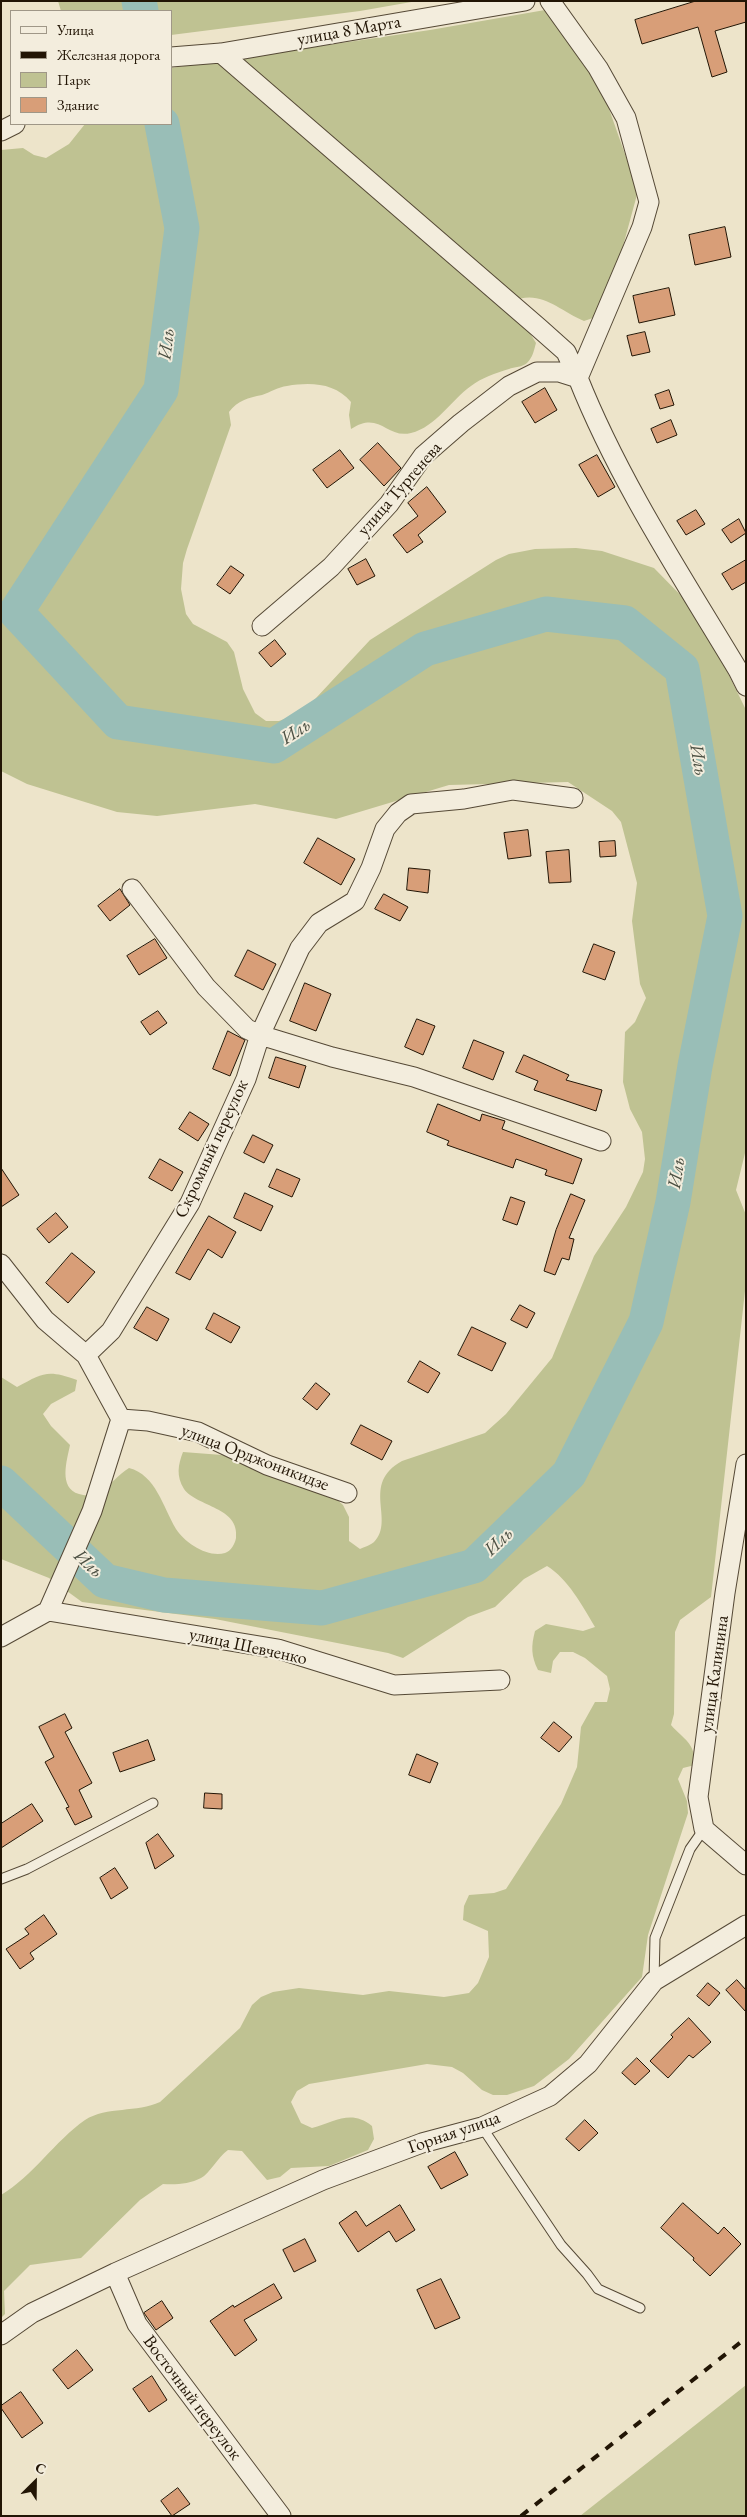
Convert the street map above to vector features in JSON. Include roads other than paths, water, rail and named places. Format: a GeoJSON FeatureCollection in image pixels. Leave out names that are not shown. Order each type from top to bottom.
{"type":"FeatureCollection","features":[{"type":"Feature","properties":{"kind":"street","name":"улица 8 Марта"},"geometry":{"type":"LineString","coordinates":[[172,57],[221,52],[525,1]]}},
{"type":"Feature","properties":{"kind":"street"},"geometry":{"type":"LineString","coordinates":[[550,1],[598,68],[626,118],[648,202],[642,227],[578,378]]}},
{"type":"Feature","properties":{"kind":"street"},"geometry":{"type":"LineString","coordinates":[[221,52],[566,352],[594,418],[631,491],[746,686]]}},
{"type":"Feature","properties":{"kind":"street"},"geometry":{"type":"LineString","coordinates":[[1,131],[13,125]]}},
{"type":"Feature","properties":{"kind":"street","name":"улица Тургенева"},"geometry":{"type":"LineString","coordinates":[[262,626],[331,567],[389,504],[423,456],[461,423],[509,386],[537,372],[559,372],[578,378]]}},
{"type":"Feature","properties":{"kind":"street","name":"Скромный переулок"},"geometry":{"type":"LineString","coordinates":[[86,1355],[111,1331],[190,1203],[246,1079],[260,1035],[300,948],[319,924],[355,901],[371,868],[385,829],[398,814],[412,804],[464,799],[512,790],[573,798]]}},
{"type":"Feature","properties":{"kind":"street"},"geometry":{"type":"LineString","coordinates":[[132,889],[206,987],[247,1029],[260,1035],[332,1057],[414,1077],[600,1140]]}},
{"type":"Feature","properties":{"kind":"street"},"geometry":{"type":"LineString","coordinates":[[1,1264],[45,1320],[86,1355],[121,1419],[92,1511],[58,1592],[48,1611],[1,1637]]}},
{"type":"Feature","properties":{"kind":"street","name":"улица Орджоникидзе"},"geometry":{"type":"LineString","coordinates":[[121,1419],[148,1421],[198,1432],[267,1465],[347,1493]]}},
{"type":"Feature","properties":{"kind":"street","name":"улица Калинина"},"geometry":{"type":"LineString","coordinates":[[704,1829],[698,1797],[725,1593],[746,1464]]}},
{"type":"Feature","properties":{"kind":"street","name":"улица Шевченко"},"geometry":{"type":"LineString","coordinates":[[48,1611],[278,1649],[394,1685],[500,1680]]}},
{"type":"Feature","properties":{"kind":"street"},"geometry":{"type":"LineString","coordinates":[[704,1829],[746,1865]]}},
{"type":"Feature","properties":{"kind":"street","name":"Горная улица"},"geometry":{"type":"LineString","coordinates":[[1,2335],[32,2313],[115,2273],[323,2180],[422,2143],[482,2127],[550,2096],[588,2064],[654,1981],[746,1925]]}},
{"type":"Feature","properties":{"kind":"street","name":"Восточный переулок"},"geometry":{"type":"LineString","coordinates":[[115,2273],[136,2324],[281,2516]]}},
{"type":"Feature","properties":{"kind":"lane"},"geometry":{"type":"LineString","coordinates":[[1,1879],[27,1869],[152,1803]]}},
{"type":"Feature","properties":{"kind":"lane"},"geometry":{"type":"LineString","coordinates":[[654,1981],[655,1938],[690,1850],[704,1829]]}},
{"type":"Feature","properties":{"kind":"lane"},"geometry":{"type":"LineString","coordinates":[[482,2127],[561,2246],[598,2289],[640,2308]]}},
{"type":"Feature","properties":{"kind":"waterway","name":"Иль"},"geometry":{"type":"LineString","coordinates":[[139,1],[141,10]]}},
{"type":"Feature","properties":{"kind":"waterway","name":"Иль"},"geometry":{"type":"LineString","coordinates":[[1,1483],[105,1581],[164,1595],[322,1608],[474,1566],[569,1474],[646,1322],[673,1202],[695,1066],[725,916],[682,669],[625,623],[546,614],[425,649],[274,746],[118,722],[16,612],[161,390],[182,228],[162,125]]}},
{"type":"Feature","properties":{"kind":"railway"},"geometry":{"type":"LineString","coordinates":[[521,2516],[746,2338]]}}]}
